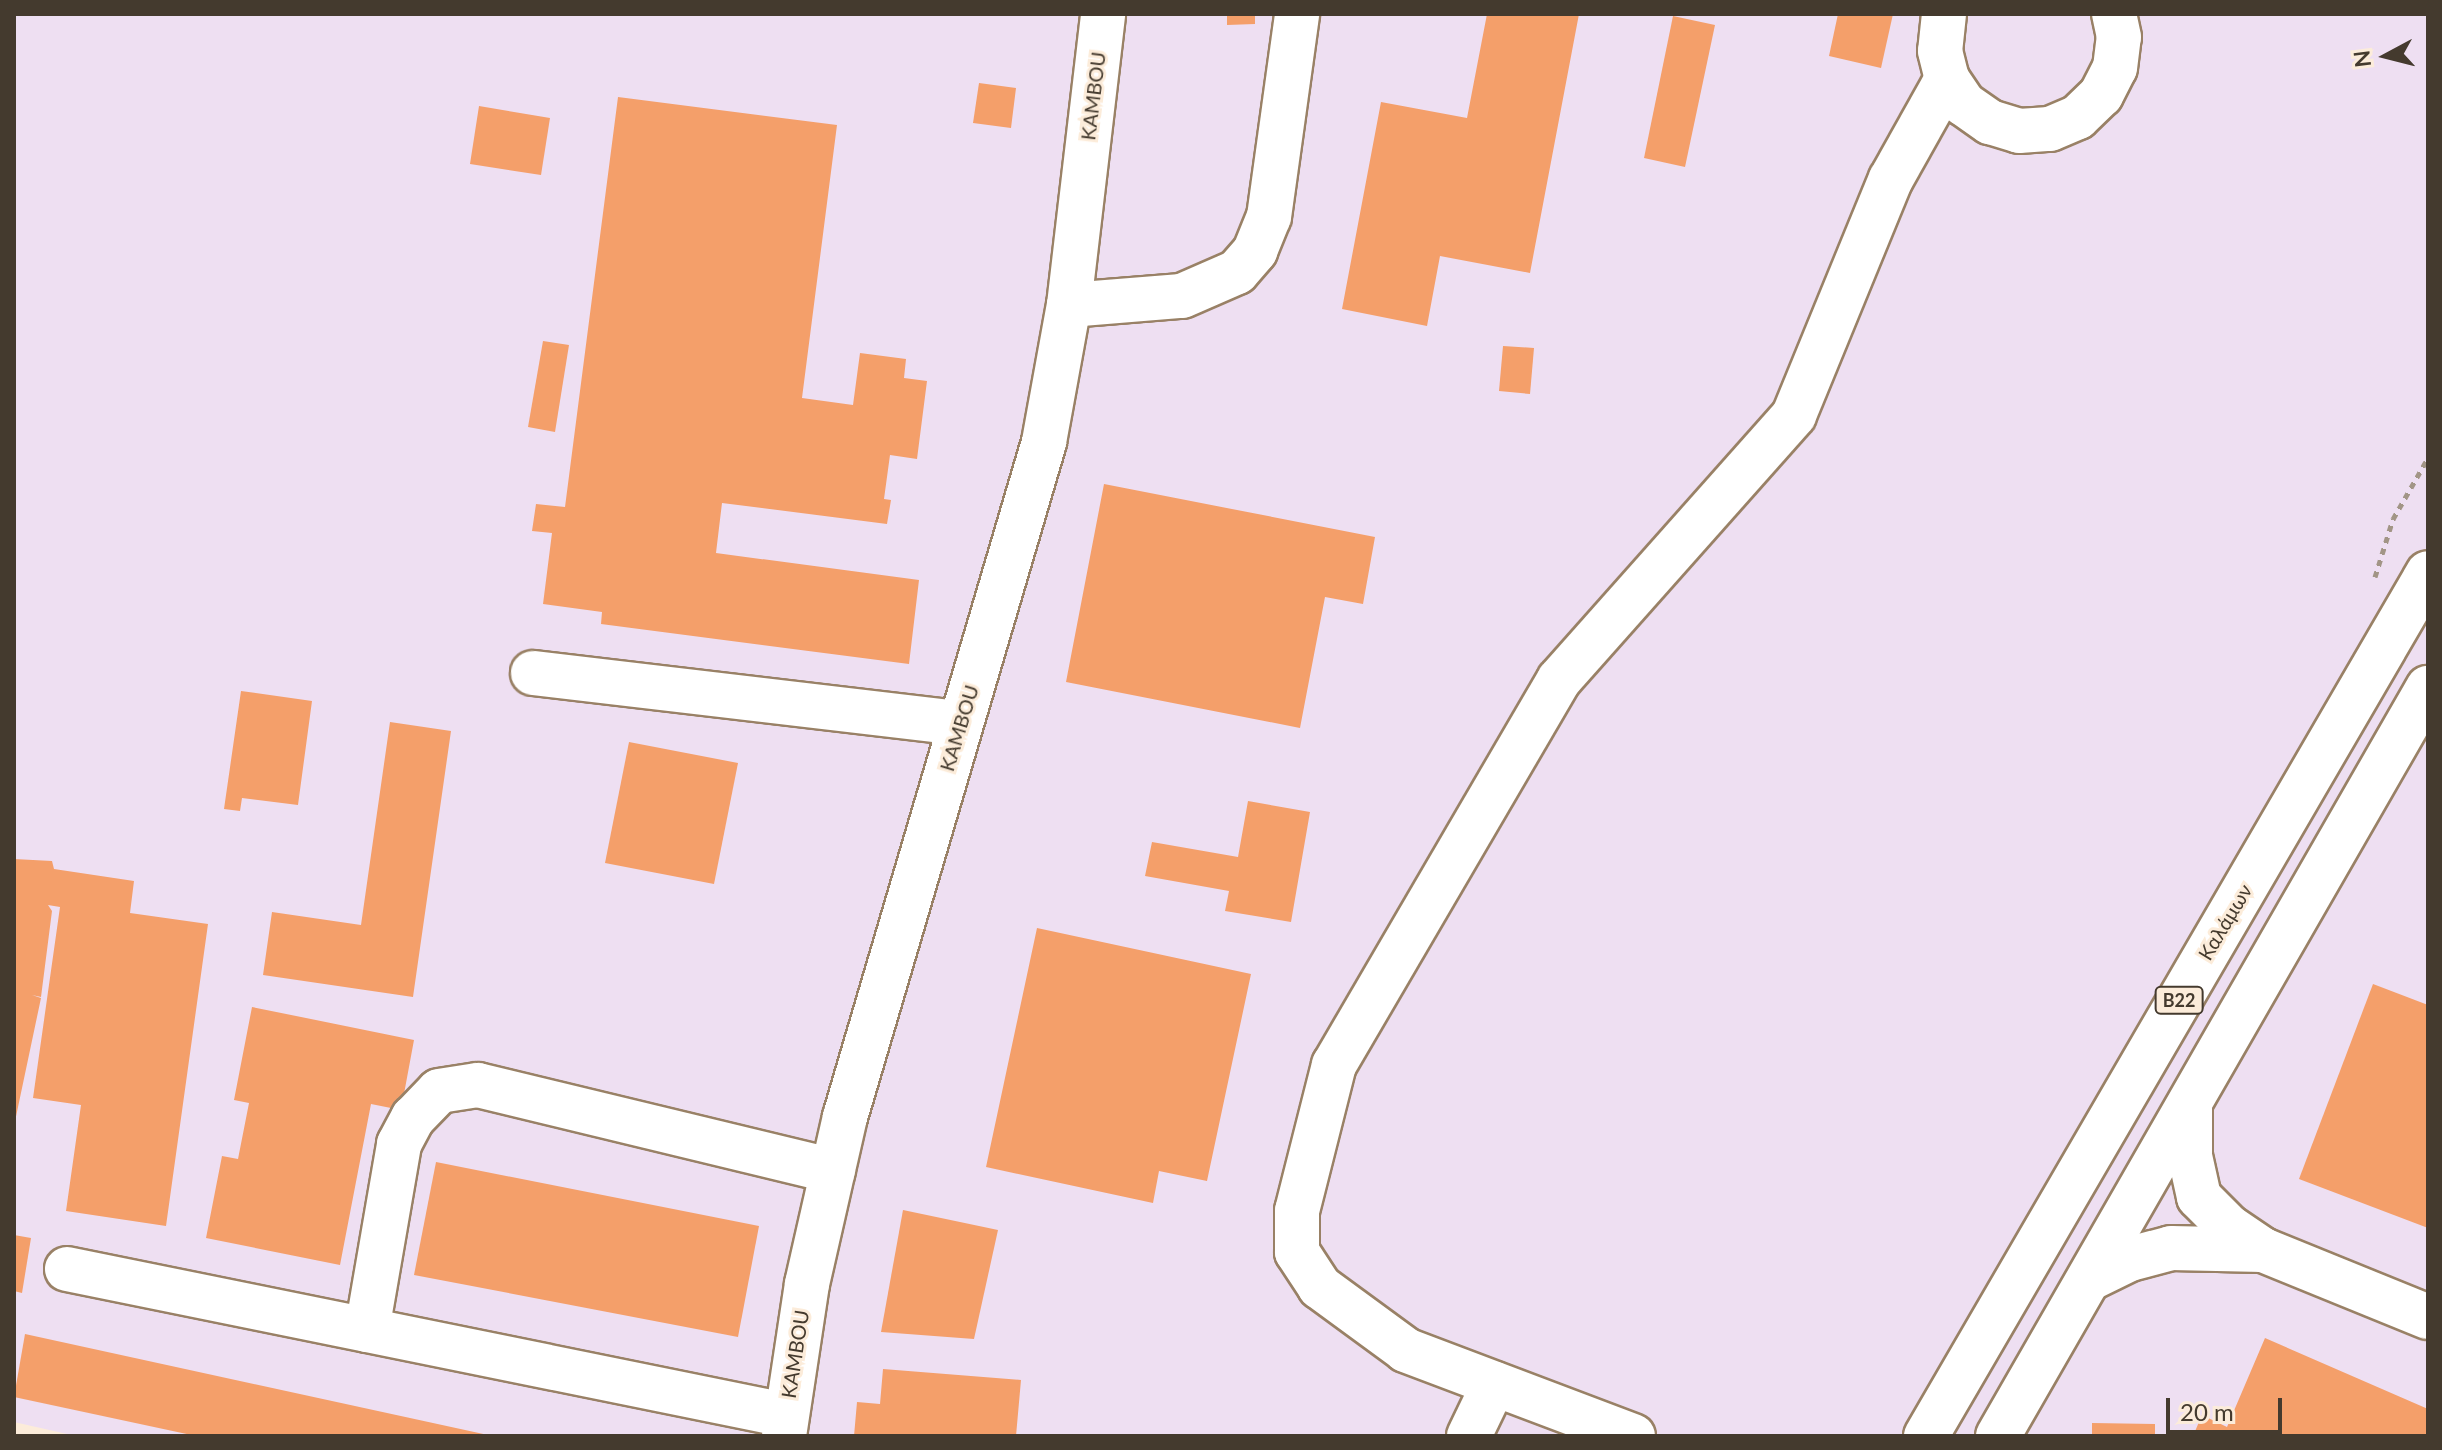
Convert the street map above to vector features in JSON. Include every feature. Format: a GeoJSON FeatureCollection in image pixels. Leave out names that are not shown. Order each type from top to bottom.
{"type":"FeatureCollection","features":[{"type":"Feature","properties":{"kind":"street","name":"KAMBOU"},"geometry":{"type":"LineString","coordinates":[[784,1426],[807,1284],[881,985],[1041,456],[1069,305],[1103,14]]}},
{"type":"Feature","properties":{"kind":"street"},"geometry":{"type":"LineString","coordinates":[[1069,305],[1182,296],[1237,272],[1255,251],[1269,217],[1297,14]]}},
{"type":"Feature","properties":{"kind":"street"},"geometry":{"type":"LineString","coordinates":[[1944,14],[1940,51],[1947,79],[1964,104],[1990,122],[2019,131],[2050,129],[2078,117],[2101,95],[2115,68],[2119,37],[2114,14]]}},
{"type":"Feature","properties":{"kind":"street"},"geometry":{"type":"LineString","coordinates":[[1633,1436],[1406,1350],[1320,1287],[1297,1252],[1297,1211],[1334,1065],[1559,680],[1794,415],[1891,179],[1947,79]]}},
{"type":"Feature","properties":{"kind":"street","name":"Καλάμων"},"geometry":{"type":"LineString","coordinates":[[1923,1433],[2428,573]]}},
{"type":"Feature","properties":{"kind":"street"},"geometry":{"type":"LineString","coordinates":[[533,673],[960,723]]}},
{"type":"Feature","properties":{"kind":"street"},"geometry":{"type":"LineString","coordinates":[[1998,1436],[2428,688]]}},
{"type":"Feature","properties":{"kind":"street"},"geometry":{"type":"LineString","coordinates":[[367,1330],[399,1144],[413,1118],[439,1091],[478,1085],[833,1171]]}},
{"type":"Feature","properties":{"kind":"street"},"geometry":{"type":"LineString","coordinates":[[2190,1104],[2190,1156],[2199,1197],[2229,1227],[2263,1250],[2428,1317]]}},
{"type":"Feature","properties":{"kind":"street"},"geometry":{"type":"LineString","coordinates":[[2089,1279],[2171,1248],[2263,1250]]}},
{"type":"Feature","properties":{"kind":"street"},"geometry":{"type":"LineString","coordinates":[[67,1269],[367,1330],[784,1426]]}},
{"type":"Feature","properties":{"kind":"street"},"geometry":{"type":"LineString","coordinates":[[1469,1436],[1494,1384]]}},
{"type":"Feature","properties":{"kind":"shaded area"},"geometry":{"type":"Polygon","coordinates":[[[14,14],[2428,14],[2428,1436],[76,1436],[14,1422],[14,14]]]}},
{"type":"Feature","properties":{"kind":"building"},"geometry":{"type":"Polygon","coordinates":[[[1227,14],[1255,14],[1255,24],[1227,25],[1227,14]]]}},
{"type":"Feature","properties":{"kind":"building"},"geometry":{"type":"Polygon","coordinates":[[[1487,14],[1579,14],[1530,273],[1440,256],[1427,326],[1342,309],[1381,102],[1467,118],[1487,14]]]}},
{"type":"Feature","properties":{"kind":"building"},"geometry":{"type":"Polygon","coordinates":[[[1838,14],[1893,14],[1881,68],[1829,56],[1838,14]]]}},
{"type":"Feature","properties":{"kind":"building"},"geometry":{"type":"Polygon","coordinates":[[[1673,16],[1715,25],[1685,167],[1644,158],[1673,16]]]}},
{"type":"Feature","properties":{"kind":"building"},"geometry":{"type":"Polygon","coordinates":[[[979,83],[1016,88],[1011,128],[973,123],[979,83]]]}},
{"type":"Feature","properties":{"kind":"building"},"geometry":{"type":"Polygon","coordinates":[[[618,97],[837,125],[802,398],[853,405],[860,353],[906,359],[904,378],[927,381],[917,459],[890,455],[884,499],[891,500],[887,524],[722,503],[716,553],[919,580],[909,664],[601,624],[602,612],[543,604],[552,533],[532,531],[536,504],[565,507],[618,97]]]}},
{"type":"Feature","properties":{"kind":"building"},"geometry":{"type":"Polygon","coordinates":[[[479,106],[550,118],[541,175],[470,164],[479,106]]]}},
{"type":"Feature","properties":{"kind":"building"},"geometry":{"type":"Polygon","coordinates":[[[543,341],[569,345],[555,432],[528,427],[543,341]]]}},
{"type":"Feature","properties":{"kind":"building"},"geometry":{"type":"Polygon","coordinates":[[[1503,346],[1534,348],[1530,394],[1499,391],[1503,346]]]}},
{"type":"Feature","properties":{"kind":"building"},"geometry":{"type":"Polygon","coordinates":[[[1104,484],[1375,537],[1363,604],[1325,597],[1300,728],[1066,682],[1104,484]]]}},
{"type":"Feature","properties":{"kind":"building"},"geometry":{"type":"Polygon","coordinates":[[[241,691],[312,701],[298,805],[242,798],[240,811],[224,809],[241,691]]]}},
{"type":"Feature","properties":{"kind":"building"},"geometry":{"type":"Polygon","coordinates":[[[390,722],[451,731],[413,997],[263,975],[272,912],[361,925],[390,722]]]}},
{"type":"Feature","properties":{"kind":"building"},"geometry":{"type":"Polygon","coordinates":[[[629,742],[738,763],[714,884],[605,863],[629,742]]]}},
{"type":"Feature","properties":{"kind":"building"},"geometry":{"type":"Polygon","coordinates":[[[1248,801],[1310,812],[1291,922],[1225,911],[1229,891],[1145,876],[1152,842],[1238,857],[1248,801]]]}},
{"type":"Feature","properties":{"kind":"building"},"geometry":{"type":"Polygon","coordinates":[[[14,859],[52,861],[54,869],[134,881],[130,913],[208,924],[166,1226],[66,1211],[81,1105],[33,1098],[60,907],[48,905],[52,911],[41,997],[32,995],[41,998],[14,1126],[14,859]]]}},
{"type":"Feature","properties":{"kind":"building"},"geometry":{"type":"Polygon","coordinates":[[[1037,928],[1251,974],[1207,1181],[1159,1171],[1153,1203],[986,1167],[1037,928]]]}},
{"type":"Feature","properties":{"kind":"building"},"geometry":{"type":"Polygon","coordinates":[[[2373,984],[2428,1005],[2428,1228],[2299,1179],[2373,984]]]}},
{"type":"Feature","properties":{"kind":"building"},"geometry":{"type":"Polygon","coordinates":[[[252,1007],[414,1040],[401,1110],[371,1104],[340,1265],[206,1238],[222,1156],[238,1159],[249,1103],[234,1100],[252,1007]]]}},
{"type":"Feature","properties":{"kind":"building"},"geometry":{"type":"Polygon","coordinates":[[[436,1162],[759,1226],[738,1337],[414,1275],[436,1162]]]}},
{"type":"Feature","properties":{"kind":"building"},"geometry":{"type":"Polygon","coordinates":[[[903,1210],[998,1230],[974,1339],[881,1332],[903,1210]]]}},
{"type":"Feature","properties":{"kind":"building"},"geometry":{"type":"Polygon","coordinates":[[[14,1235],[31,1238],[22,1293],[14,1291],[14,1235]]]}},
{"type":"Feature","properties":{"kind":"building"},"geometry":{"type":"Polygon","coordinates":[[[25,1334],[488,1436],[196,1436],[14,1397],[25,1334]]]}},
{"type":"Feature","properties":{"kind":"building"},"geometry":{"type":"Polygon","coordinates":[[[2265,1338],[2428,1409],[2428,1436],[2193,1436],[2202,1415],[2227,1427],[2265,1338]]]}},
{"type":"Feature","properties":{"kind":"building"},"geometry":{"type":"Polygon","coordinates":[[[883,1369],[1021,1380],[1016,1436],[854,1436],[857,1402],[880,1404],[883,1369]]]}},
{"type":"Feature","properties":{"kind":"building"},"geometry":{"type":"Polygon","coordinates":[[[2092,1423],[2155,1424],[2155,1436],[2092,1436],[2092,1423]]]}}]}
